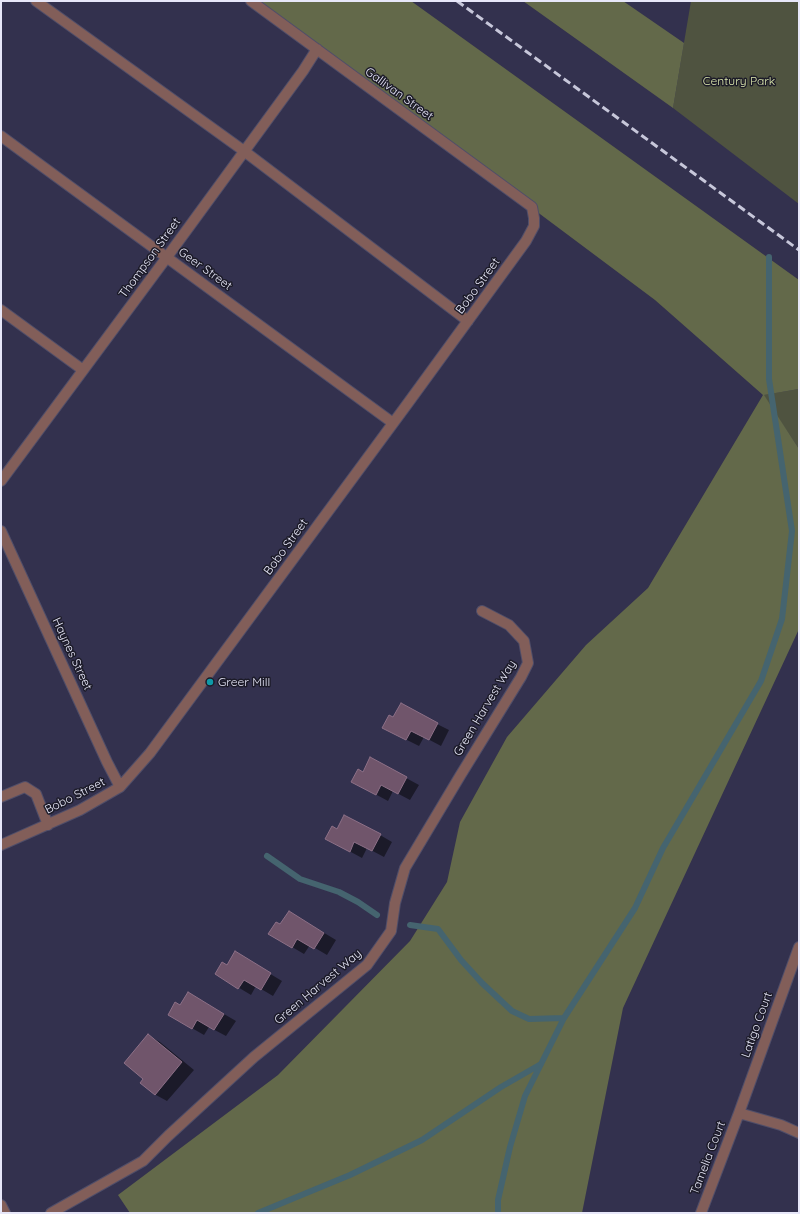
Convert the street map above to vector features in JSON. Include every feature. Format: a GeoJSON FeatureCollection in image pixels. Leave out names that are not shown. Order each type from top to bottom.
{"type":"FeatureCollection","features":[{"type":"Feature","properties":{"kind":"street"},"geometry":{"type":"LineString","coordinates":[[36,1],[244,151],[468,321]]}},
{"type":"Feature","properties":{"kind":"street","name":"Gallivan Street"},"geometry":{"type":"LineString","coordinates":[[251,1],[532,207]]}},
{"type":"Feature","properties":{"kind":"street","name":"Thompson Street"},"geometry":{"type":"LineString","coordinates":[[1,481],[167,257],[303,71],[317,49]]}},
{"type":"Feature","properties":{"kind":"street","name":"Geer Street"},"geometry":{"type":"LineString","coordinates":[[1,136],[393,423]]}},
{"type":"Feature","properties":{"kind":"street","name":"Bobo Street"},"geometry":{"type":"LineString","coordinates":[[1,845],[80,810],[120,787],[150,753],[526,241],[534,226],[532,207]]}},
{"type":"Feature","properties":{"kind":"street"},"geometry":{"type":"LineString","coordinates":[[1,310],[83,370]]}},
{"type":"Feature","properties":{"kind":"street","name":"Haynes Street"},"geometry":{"type":"LineString","coordinates":[[1,531],[120,787]]}},
{"type":"Feature","properties":{"kind":"street","name":"Green Harvest Way"},"geometry":{"type":"LineString","coordinates":[[51,1213],[143,1161],[254,1057],[367,965],[391,931],[395,903],[405,868],[521,677],[528,663],[524,641],[509,625],[482,611]]}},
{"type":"Feature","properties":{"kind":"street"},"geometry":{"type":"LineString","coordinates":[[1,797],[25,787],[36,794],[48,825]]}},
{"type":"Feature","properties":{"kind":"street","name":"Latigo Court"},"geometry":{"type":"LineString","coordinates":[[739,1113],[799,947]]}},
{"type":"Feature","properties":{"kind":"street"},"geometry":{"type":"LineString","coordinates":[[739,1113],[781,1125],[799,1133]]}},
{"type":"Feature","properties":{"kind":"street","name":"Tamelia Court"},"geometry":{"type":"LineString","coordinates":[[701,1213],[739,1113]]}},
{"type":"Feature","properties":{"kind":"street"},"geometry":{"type":"LineString","coordinates":[[1,1205],[5,1213]]}},
{"type":"Feature","properties":{"kind":"green space"},"geometry":{"type":"Polygon","coordinates":[[[255,1],[411,1],[799,280],[799,389],[764,395],[799,449],[799,629],[623,1008],[582,1213],[130,1213],[118,1195],[278,1075],[410,941],[447,882],[460,822],[507,737],[586,645],[648,588],[763,395],[655,300],[255,1]]]}},
{"type":"Feature","properties":{"kind":"green space"},"geometry":{"type":"Polygon","coordinates":[[[523,1],[623,1],[684,43],[673,108],[523,1]]]}},
{"type":"Feature","properties":{"kind":"green space","name":"Century Park"},"geometry":{"type":"Polygon","coordinates":[[[691,1],[799,1],[799,204],[673,108],[691,1]]]}},
{"type":"Feature","properties":{"kind":"green space"},"geometry":{"type":"Polygon","coordinates":[[[799,389],[799,449],[763,395],[799,389]]]}},
{"type":"Feature","properties":{"kind":"building"},"geometry":{"type":"Polygon","coordinates":[[[401,703],[438,723],[429,740],[411,731],[406,740],[382,728],[389,715],[393,717],[401,703]]]}},
{"type":"Feature","properties":{"kind":"building"},"geometry":{"type":"Polygon","coordinates":[[[370,757],[407,777],[398,794],[381,785],[376,795],[351,782],[358,769],[363,772],[370,757]]]}},
{"type":"Feature","properties":{"kind":"building"},"geometry":{"type":"Polygon","coordinates":[[[344,815],[381,834],[372,851],[354,842],[350,852],[325,839],[332,826],[337,829],[344,815]]]}},
{"type":"Feature","properties":{"kind":"building"},"geometry":{"type":"Polygon","coordinates":[[[289,911],[324,933],[314,949],[297,939],[292,948],[268,934],[276,922],[280,924],[289,911]]]}},
{"type":"Feature","properties":{"kind":"building"},"geometry":{"type":"Polygon","coordinates":[[[235,951],[271,973],[261,990],[244,980],[238,989],[215,974],[222,962],[227,965],[235,951]]]}},
{"type":"Feature","properties":{"kind":"building"},"geometry":{"type":"Polygon","coordinates":[[[188,992],[224,1014],[214,1030],[197,1020],[192,1029],[168,1015],[175,1002],[180,1005],[188,992]]]}},
{"type":"Feature","properties":{"kind":"building"},"geometry":{"type":"Polygon","coordinates":[[[148,1034],[182,1062],[155,1095],[140,1083],[143,1079],[124,1063],[148,1034]]]}},
{"type":"Feature","properties":{"kind":"waterway"},"geometry":{"type":"LineString","coordinates":[[498,1213],[498,1200],[510,1147],[525,1096],[564,1018],[635,908],[663,848],[761,681],[782,619],[792,531],[769,379],[769,257]]}},
{"type":"Feature","properties":{"kind":"waterway"},"geometry":{"type":"LineString","coordinates":[[267,856],[300,879],[339,892],[358,902],[377,915]]}},
{"type":"Feature","properties":{"kind":"waterway"},"geometry":{"type":"LineString","coordinates":[[410,925],[438,929],[461,960],[482,983],[512,1011],[529,1019],[564,1018]]}},
{"type":"Feature","properties":{"kind":"waterway"},"geometry":{"type":"LineString","coordinates":[[258,1213],[350,1175],[422,1140],[501,1087],[541,1064]]}},
{"type":"Feature","properties":{"kind":"railway"},"geometry":{"type":"LineString","coordinates":[[457,1],[799,250]]}},
{"type":"Feature","properties":{"kind":"place","name":"Greer Mill"},"geometry":{"type":"Point","coordinates":[210,682]}}]}
